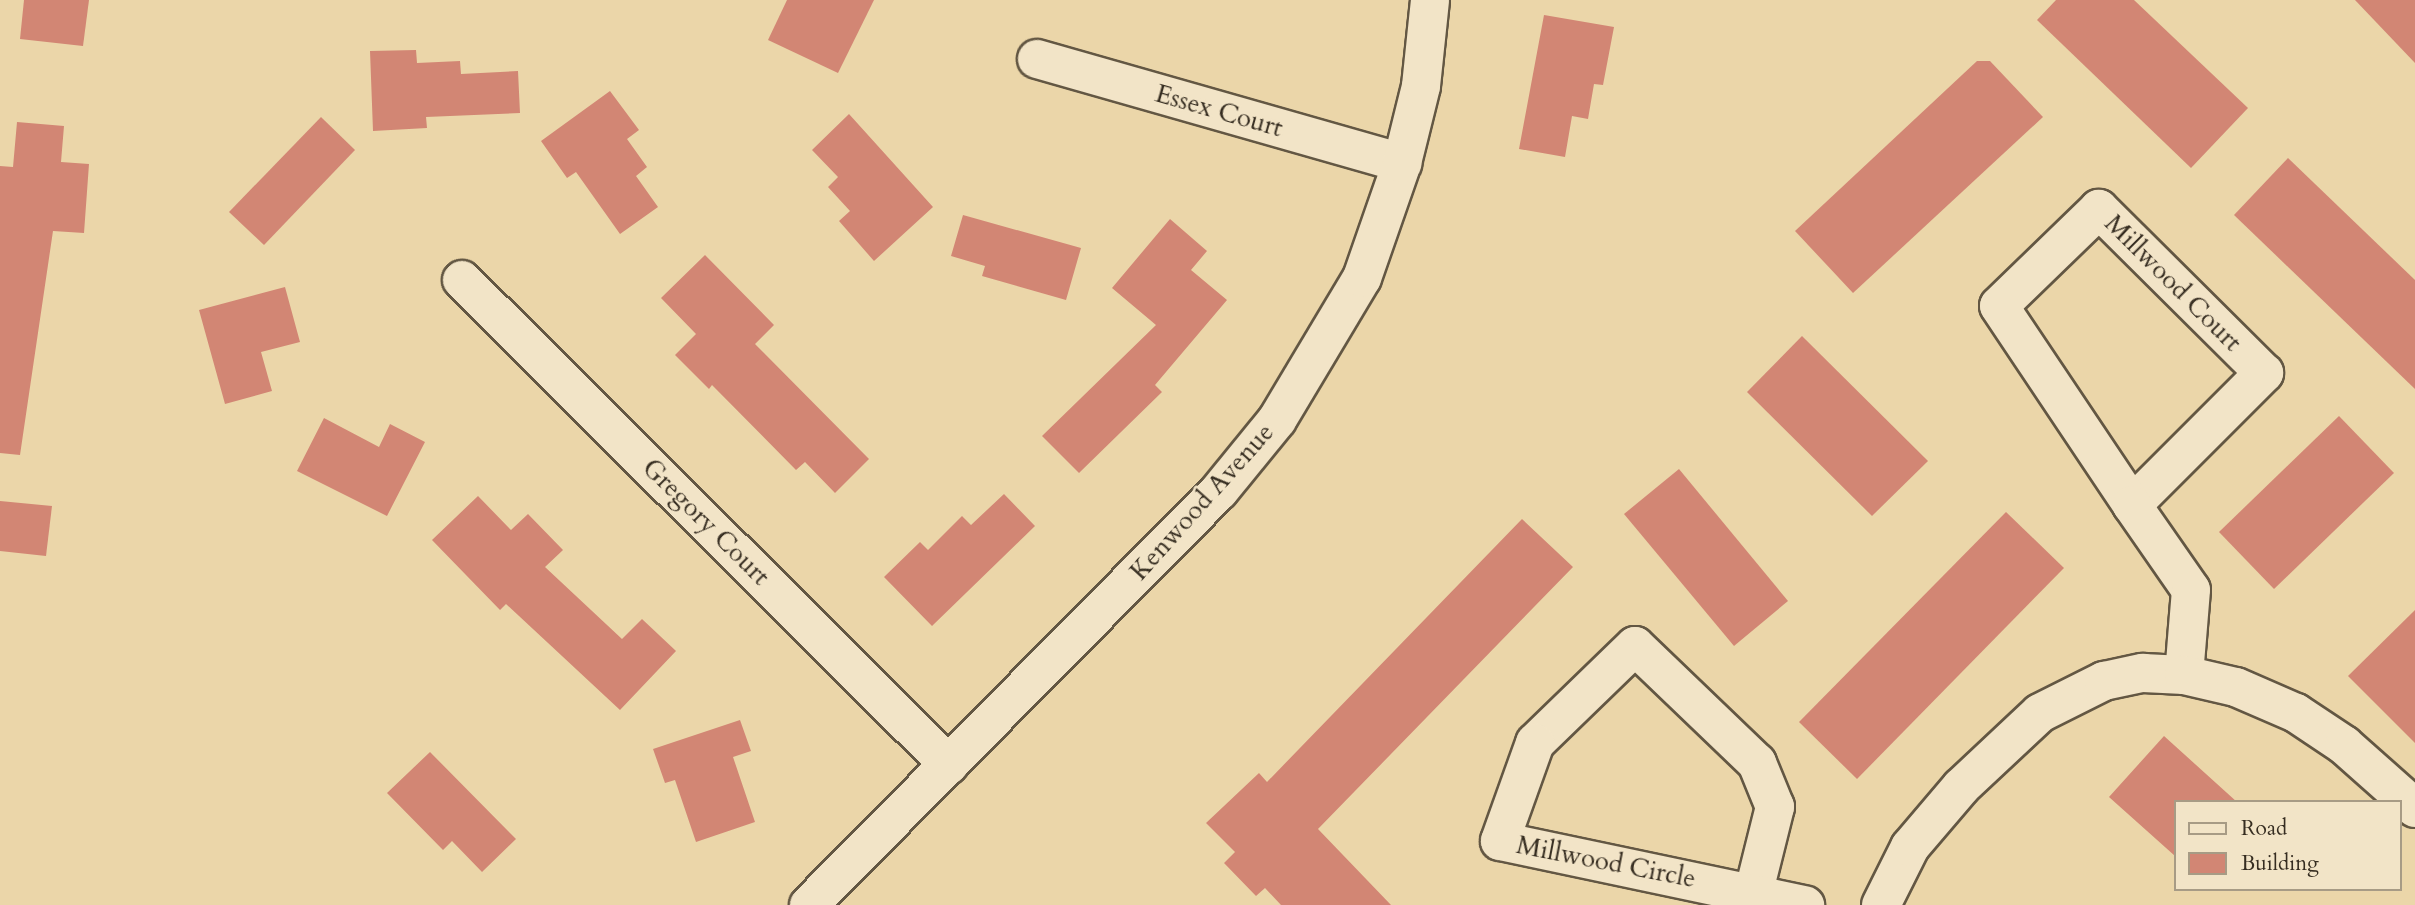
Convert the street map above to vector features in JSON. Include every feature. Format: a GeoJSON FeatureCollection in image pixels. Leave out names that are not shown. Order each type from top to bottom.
{"type":"FeatureCollection","features":[{"type":"Feature","properties":{"kind":"street","name":"Kenwood Avenue"},"geometry":{"type":"LineString","coordinates":[[809,905],[1219,491],[1277,421],[1326,345],[1362,278],[1402,163],[1421,86],[1430,0]]}},
{"type":"Feature","properties":{"kind":"street","name":"Essex Court"},"geometry":{"type":"LineString","coordinates":[[1037,59],[1402,163]]}},
{"type":"Feature","properties":{"kind":"street","name":"Millwood Court"},"geometry":{"type":"LineString","coordinates":[[2132,505],[2264,373],[2098,209],[1999,306],[2132,505],[2191,590],[2185,675]]}},
{"type":"Feature","properties":{"kind":"street","name":"Gregory Court"},"geometry":{"type":"LineString","coordinates":[[463,280],[949,765]]}},
{"type":"Feature","properties":{"kind":"street","name":"Millwood Circle"},"geometry":{"type":"LineString","coordinates":[[1754,891],[1775,807],[1757,763],[1635,646],[1535,743],[1500,841],[1754,891],[1805,905]]}},
{"type":"Feature","properties":{"kind":"street"},"geometry":{"type":"LineString","coordinates":[[1881,905],[1919,837],[1961,787],[2040,713],[2104,681],[2143,673],[2185,675],[2236,687],[2296,713],[2344,746],[2415,808]]}},
{"type":"Feature","properties":{"kind":"building"},"geometry":{"type":"Polygon","coordinates":[[[24,0],[89,0],[83,46],[20,39],[24,0]]]}},
{"type":"Feature","properties":{"kind":"building"},"geometry":{"type":"Polygon","coordinates":[[[787,0],[874,0],[838,73],[768,40],[787,0]]]}},
{"type":"Feature","properties":{"kind":"building"},"geometry":{"type":"Polygon","coordinates":[[[2056,0],[2134,0],[2248,108],[2191,168],[2037,20],[2056,0]]]}},
{"type":"Feature","properties":{"kind":"building"},"geometry":{"type":"Polygon","coordinates":[[[2355,0],[2415,0],[2415,63],[2355,0]]]}},
{"type":"Feature","properties":{"kind":"building"},"geometry":{"type":"Polygon","coordinates":[[[1544,15],[1614,27],[1603,85],[1594,84],[1588,119],[1572,116],[1565,157],[1519,149],[1544,15]]]}},
{"type":"Feature","properties":{"kind":"building"},"geometry":{"type":"Polygon","coordinates":[[[416,50],[417,63],[460,61],[461,74],[518,71],[520,113],[426,117],[427,128],[373,131],[370,51],[416,50]]]}},
{"type":"Feature","properties":{"kind":"building"},"geometry":{"type":"Polygon","coordinates":[[[1977,61],[1990,61],[2043,117],[1853,293],[1795,231],[1977,61]]]}},
{"type":"Feature","properties":{"kind":"building"},"geometry":{"type":"Polygon","coordinates":[[[610,91],[639,130],[627,139],[647,167],[636,176],[658,207],[620,234],[576,172],[567,178],[541,141],[610,91]]]}},
{"type":"Feature","properties":{"kind":"building"},"geometry":{"type":"Polygon","coordinates":[[[849,114],[933,207],[874,261],[839,221],[850,211],[828,187],[838,177],[812,150],[849,114]]]}},
{"type":"Feature","properties":{"kind":"building"},"geometry":{"type":"Polygon","coordinates":[[[321,117],[355,150],[264,245],[229,212],[321,117]]]}},
{"type":"Feature","properties":{"kind":"building"},"geometry":{"type":"Polygon","coordinates":[[[17,122],[64,126],[61,162],[89,164],[84,233],[53,231],[20,455],[0,453],[0,166],[13,167],[17,122]]]}},
{"type":"Feature","properties":{"kind":"building"},"geometry":{"type":"Polygon","coordinates":[[[2288,158],[2415,280],[2415,389],[2234,215],[2288,158]]]}},
{"type":"Feature","properties":{"kind":"building"},"geometry":{"type":"Polygon","coordinates":[[[963,215],[1081,248],[1066,300],[982,276],[985,266],[951,256],[963,215]]]}},
{"type":"Feature","properties":{"kind":"building"},"geometry":{"type":"Polygon","coordinates":[[[1170,219],[1207,251],[1191,270],[1227,300],[1155,385],[1162,392],[1079,473],[1042,436],[1156,325],[1112,288],[1170,219]]]}},
{"type":"Feature","properties":{"kind":"building"},"geometry":{"type":"Polygon","coordinates":[[[705,255],[774,325],[755,344],[869,459],[835,493],[805,462],[796,470],[712,385],[709,389],[675,355],[696,334],[661,298],[705,255]]]}},
{"type":"Feature","properties":{"kind":"building"},"geometry":{"type":"Polygon","coordinates":[[[285,287],[300,342],[261,352],[272,391],[225,404],[199,310],[285,287]]]}},
{"type":"Feature","properties":{"kind":"building"},"geometry":{"type":"Polygon","coordinates":[[[1802,336],[1928,461],[1872,516],[1747,392],[1802,336]]]}},
{"type":"Feature","properties":{"kind":"building"},"geometry":{"type":"Polygon","coordinates":[[[2339,416],[2394,473],[2274,589],[2219,532],[2339,416]]]}},
{"type":"Feature","properties":{"kind":"building"},"geometry":{"type":"Polygon","coordinates":[[[324,418],[379,447],[390,424],[425,442],[387,516],[297,471],[324,418]]]}},
{"type":"Feature","properties":{"kind":"building"},"geometry":{"type":"Polygon","coordinates":[[[1679,469],[1788,601],[1734,646],[1624,514],[1679,469]]]}},
{"type":"Feature","properties":{"kind":"building"},"geometry":{"type":"Polygon","coordinates":[[[1004,494],[1035,526],[932,626],[884,577],[920,542],[928,550],[962,516],[971,525],[1004,494]]]}},
{"type":"Feature","properties":{"kind":"building"},"geometry":{"type":"Polygon","coordinates":[[[478,496],[511,530],[528,514],[563,550],[545,567],[622,639],[642,619],[676,651],[620,710],[506,604],[500,610],[432,540],[478,496]]]}},
{"type":"Feature","properties":{"kind":"building"},"geometry":{"type":"Polygon","coordinates":[[[0,501],[52,506],[46,556],[0,551],[0,501]]]}},
{"type":"Feature","properties":{"kind":"building"},"geometry":{"type":"Polygon","coordinates":[[[2006,512],[2064,568],[1857,779],[1799,722],[2006,512]]]}},
{"type":"Feature","properties":{"kind":"building"},"geometry":{"type":"Polygon","coordinates":[[[1522,519],[1573,567],[1318,829],[1391,905],[1281,905],[1265,888],[1256,896],[1224,863],[1235,852],[1206,823],[1259,773],[1267,782],[1522,519]]]}},
{"type":"Feature","properties":{"kind":"building"},"geometry":{"type":"Polygon","coordinates":[[[2415,610],[2415,743],[2348,676],[2415,610]]]}},
{"type":"Feature","properties":{"kind":"building"},"geometry":{"type":"Polygon","coordinates":[[[740,720],[751,751],[733,757],[755,822],[696,842],[675,780],[665,783],[653,749],[740,720]]]}},
{"type":"Feature","properties":{"kind":"building"},"geometry":{"type":"Polygon","coordinates":[[[2164,736],[2235,800],[2174,800],[2174,855],[2109,797],[2164,736]]]}},
{"type":"Feature","properties":{"kind":"building"},"geometry":{"type":"Polygon","coordinates":[[[430,752],[516,839],[482,872],[452,841],[443,850],[387,793],[430,752]]]}}]}
